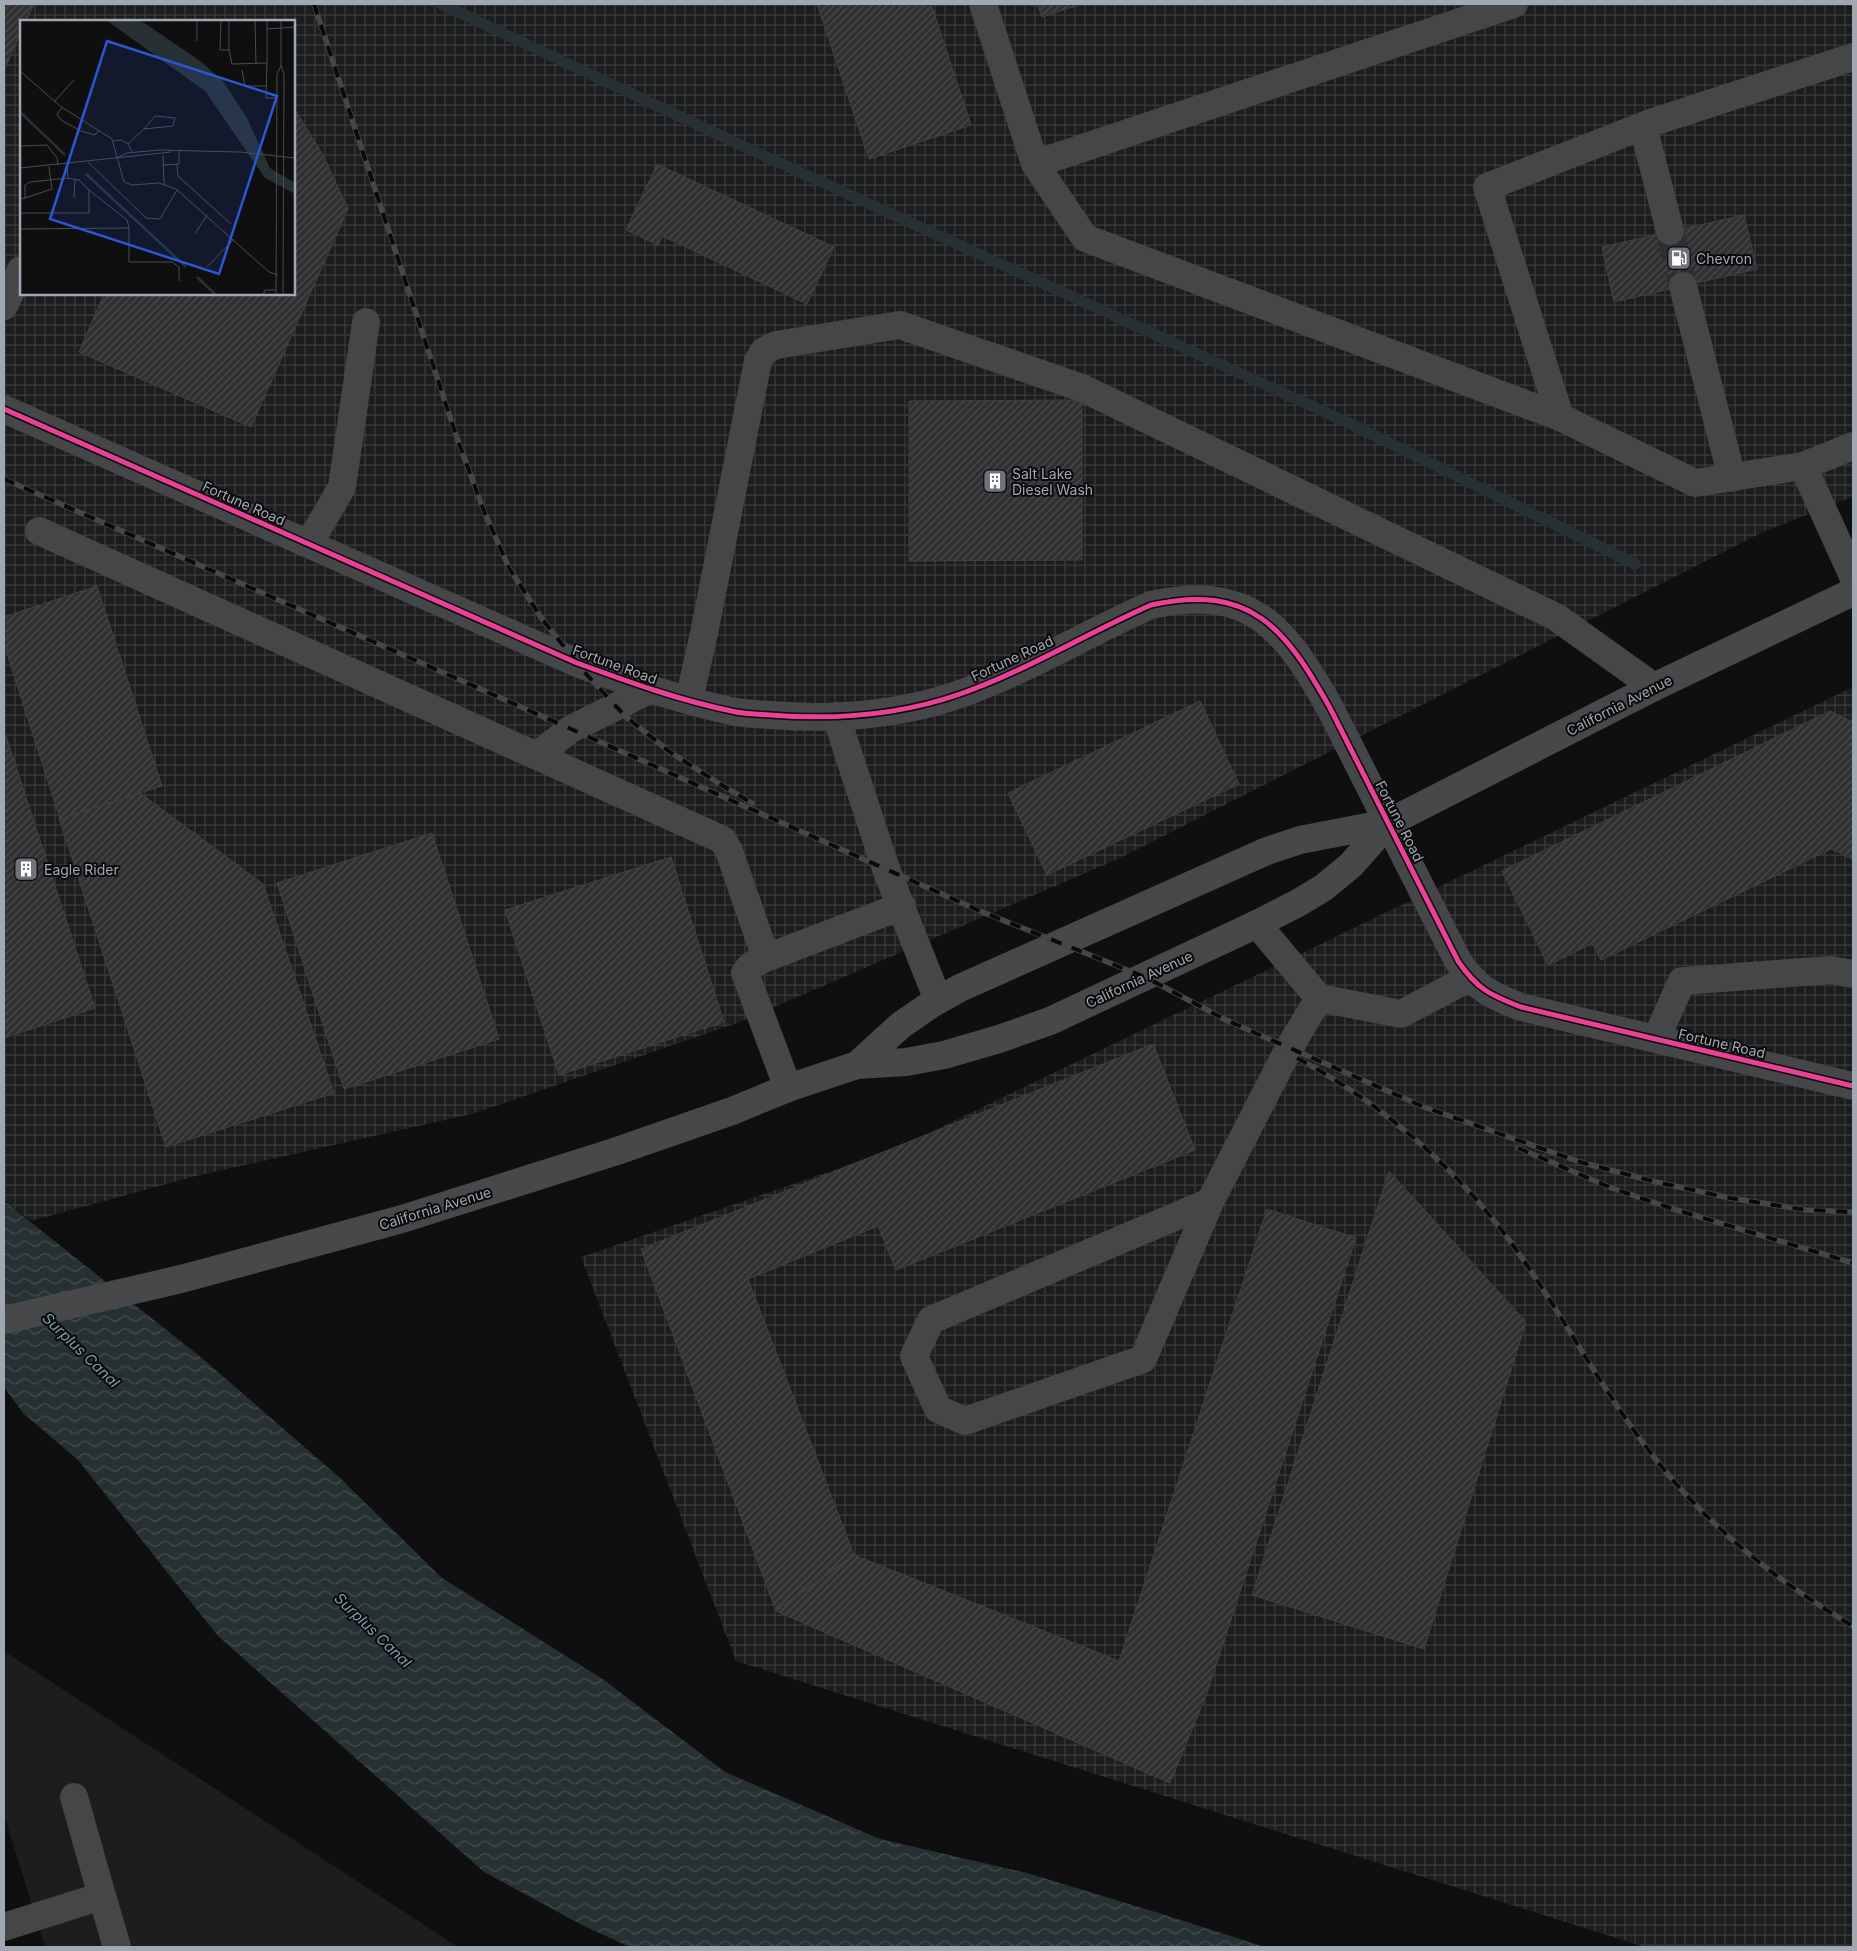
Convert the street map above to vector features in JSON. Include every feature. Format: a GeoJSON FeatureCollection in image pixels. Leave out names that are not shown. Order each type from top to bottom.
{"type":"FeatureCollection","features":[{"type":"Feature","properties":{"kind":"main road","name":"California Avenue"},"geometry":{"type":"LineString","coordinates":[[857,1065],[901,1025],[938,1000],[992,973],[1266,850],[1300,840],[1388,822],[1654,686],[1853,592]]}},
{"type":"Feature","properties":{"kind":"main road","name":"California Avenue"},"geometry":{"type":"LineString","coordinates":[[4,1320],[148,1287],[402,1219],[595,1158],[732,1111],[788,1088],[857,1065],[906,1062],[934,1056],[999,1039],[1050,1021],[1258,924],[1323,888],[1351,865],[1388,822]]}},
{"type":"Feature","properties":{"kind":"street"},"geometry":{"type":"LineString","coordinates":[[983,4],[1035,164],[1085,238],[1560,417],[1695,483],[1803,466],[1853,446]]}},
{"type":"Feature","properties":{"kind":"street"},"geometry":{"type":"LineString","coordinates":[[1035,164],[1514,4]]}},
{"type":"Feature","properties":{"kind":"street"},"geometry":{"type":"LineString","coordinates":[[1560,417],[1487,187],[1642,126],[1853,57]]}},
{"type":"Feature","properties":{"kind":"street"},"geometry":{"type":"LineString","coordinates":[[1642,126],[1670,231]]}},
{"type":"Feature","properties":{"kind":"street"},"geometry":{"type":"LineString","coordinates":[[4,306],[20,272]]}},
{"type":"Feature","properties":{"kind":"street"},"geometry":{"type":"LineString","coordinates":[[1683,286],[1732,478]]}},
{"type":"Feature","properties":{"kind":"street"},"geometry":{"type":"LineString","coordinates":[[309,544],[342,487],[366,322]]}},
{"type":"Feature","properties":{"kind":"street"},"geometry":{"type":"LineString","coordinates":[[689,700],[758,361],[764,352],[776,345],[900,325],[1091,392],[1556,617],[1654,686]]}},
{"type":"Feature","properties":{"kind":"street","name":"Fortune Road"},"geometry":{"type":"LineString","coordinates":[[4,409],[577,663],[651,690],[738,712],[795,717],[888,712],[960,694],[1151,605],[1175,600],[1200,598],[1220,600],[1241,607],[1266,622],[1284,638],[1300,657],[1330,708],[1458,961],[1469,978],[1482,989],[1521,1007],[1853,1086]]}},
{"type":"Feature","properties":{"kind":"street"},"geometry":{"type":"LineString","coordinates":[[1803,466],[1853,576]]}},
{"type":"Feature","properties":{"kind":"street"},"geometry":{"type":"LineString","coordinates":[[38,531],[723,840],[729,851],[766,958]]}},
{"type":"Feature","properties":{"kind":"street"},"geometry":{"type":"LineString","coordinates":[[537,755],[572,729],[651,690]]}},
{"type":"Feature","properties":{"kind":"street"},"geometry":{"type":"LineString","coordinates":[[836,716],[886,869],[938,1000]]}},
{"type":"Feature","properties":{"kind":"street"},"geometry":{"type":"LineString","coordinates":[[788,1088],[745,972],[750,965],[766,958],[902,906]]}},
{"type":"Feature","properties":{"kind":"street"},"geometry":{"type":"LineString","coordinates":[[1258,924],[1319,998],[1401,1014],[1469,978]]}},
{"type":"Feature","properties":{"kind":"street"},"geometry":{"type":"LineString","coordinates":[[1656,1040],[1682,981],[1831,970],[1853,974]]}},
{"type":"Feature","properties":{"kind":"street"},"geometry":{"type":"LineString","coordinates":[[1210,1202],[931,1320],[914,1356],[938,1408],[965,1421],[1143,1359],[1210,1202],[1289,1048],[1319,998]]}},
{"type":"Feature","properties":{"kind":"street"},"geometry":{"type":"LineString","coordinates":[[74,1797],[117,1947]]}},
{"type":"Feature","properties":{"kind":"street"},"geometry":{"type":"LineString","coordinates":[[4,1927],[102,1896]]}},
{"type":"Feature","properties":{"kind":"shaded area"},"geometry":{"type":"Polygon","coordinates":[[[4,4],[1853,4],[1853,497],[1765,531],[1118,859],[737,1023],[472,1114],[196,1176],[31,1221],[4,1201],[4,4]]]}},
{"type":"Feature","properties":{"kind":"shaded area"},"geometry":{"type":"Polygon","coordinates":[[[1853,687],[1853,1947],[1645,1947],[736,1661],[581,1257],[898,1148],[1853,687]]]}},
{"type":"Feature","properties":{"kind":"shaded area"},"geometry":{"type":"Polygon","coordinates":[[[4,1651],[458,1947],[45,1947],[4,1815],[4,1651]]]}},
{"type":"Feature","properties":{"kind":"water","name":"Surplus Canal"},"geometry":{"type":"Polygon","coordinates":[[[4,1201],[203,1359],[340,1478],[442,1578],[604,1680],[725,1772],[880,1839],[1027,1873],[1265,1947],[630,1947],[586,1927],[484,1872],[218,1636],[78,1460],[23,1413],[4,1387],[4,1201]]]}},
{"type":"Feature","properties":{"kind":"building"},"geometry":{"type":"Polygon","coordinates":[[[4,4],[34,4],[26,20],[20,20],[20,34],[4,71],[4,4]]]}},
{"type":"Feature","properties":{"kind":"building"},"geometry":{"type":"Polygon","coordinates":[[[817,4],[931,4],[971,125],[869,159],[817,4]]]}},
{"type":"Feature","properties":{"kind":"building"},"geometry":{"type":"Polygon","coordinates":[[[1037,4],[1082,4],[1042,17],[1037,4]]]}},
{"type":"Feature","properties":{"kind":"building"},"geometry":{"type":"Polygon","coordinates":[[[295,110],[323,155],[348,209],[251,427],[79,352],[104,295],[295,295],[295,110]]]}},
{"type":"Feature","properties":{"kind":"building"},"geometry":{"type":"Polygon","coordinates":[[[657,164],[834,247],[807,304],[662,236],[658,245],[626,230],[657,164]]]}},
{"type":"Feature","properties":{"kind":"building","name":"Chevron"},"geometry":{"type":"Polygon","coordinates":[[[1744,215],[1757,269],[1614,302],[1602,247],[1744,215]]]}},
{"type":"Feature","properties":{"kind":"building","name":"Salt Lake Diesel Wash"},"geometry":{"type":"Polygon","coordinates":[[[1082,400],[1082,560],[909,561],[909,401],[1082,400]]]}},
{"type":"Feature","properties":{"kind":"building"},"geometry":{"type":"Polygon","coordinates":[[[97,586],[162,786],[60,819],[4,644],[4,617],[97,586]]]}},
{"type":"Feature","properties":{"kind":"building"},"geometry":{"type":"Polygon","coordinates":[[[1200,701],[1239,784],[1047,875],[1008,793],[1200,701]]]}},
{"type":"Feature","properties":{"kind":"building"},"geometry":{"type":"Polygon","coordinates":[[[1830,711],[1853,722],[1853,859],[1831,849],[1601,960],[1593,943],[1548,965],[1502,871],[1830,711]]]}},
{"type":"Feature","properties":{"kind":"building","name":"Eagle Rider"},"geometry":{"type":"Polygon","coordinates":[[[4,730],[95,1008],[4,1038],[4,730]]]}},
{"type":"Feature","properties":{"kind":"building"},"geometry":{"type":"Polygon","coordinates":[[[140,793],[263,884],[334,1093],[166,1147],[59,818],[140,793]]]}},
{"type":"Feature","properties":{"kind":"building"},"geometry":{"type":"Polygon","coordinates":[[[432,833],[499,1039],[344,1089],[277,883],[432,833]]]}},
{"type":"Feature","properties":{"kind":"building"},"geometry":{"type":"Polygon","coordinates":[[[671,857],[724,1022],[559,1075],[505,910],[671,857]]]}},
{"type":"Feature","properties":{"kind":"building"},"geometry":{"type":"Polygon","coordinates":[[[1153,1044],[1195,1150],[896,1270],[878,1226],[748,1279],[854,1555],[776,1611],[641,1249],[1153,1044]]]}},
{"type":"Feature","properties":{"kind":"building"},"geometry":{"type":"Polygon","coordinates":[[[1389,1171],[1526,1322],[1424,1649],[1252,1595],[1389,1171]]]}},
{"type":"Feature","properties":{"kind":"building"},"geometry":{"type":"Polygon","coordinates":[[[1267,1209],[1356,1238],[1206,1696],[1170,1783],[776,1611],[854,1555],[1119,1661],[1267,1209]]]}},
{"type":"Feature","properties":{"kind":"waterway"},"geometry":{"type":"LineString","coordinates":[[441,4],[745,147],[1353,425],[1635,564]]}},
{"type":"Feature","properties":{"kind":"tunnel"},"geometry":{"type":"LineString","coordinates":[[1670,231],[1683,286]]}},
{"type":"Feature","properties":{"kind":"railway"},"geometry":{"type":"LineString","coordinates":[[314,4],[457,438],[484,511],[509,568],[542,619],[587,675],[625,716],[670,752],[752,803]]}},
{"type":"Feature","properties":{"kind":"railway"},"geometry":{"type":"LineString","coordinates":[[4,479],[980,911],[1145,977],[1226,1020],[1424,1107],[1580,1162],[1656,1182],[1730,1198],[1806,1210],[1853,1212]]}},
{"type":"Feature","properties":{"kind":"railway"},"geometry":{"type":"LineString","coordinates":[[1297,1058],[1361,1097],[1392,1120],[1449,1171],[1475,1198],[1522,1258],[1624,1416],[1661,1466],[1682,1490],[1703,1513],[1750,1555],[1826,1610],[1853,1626]]}},
{"type":"Feature","properties":{"kind":"railway"},"geometry":{"type":"LineString","coordinates":[[1518,1148],[1609,1187],[1670,1208],[1853,1263]]}},
{"type":"Feature","properties":{"kind":"cycle path"},"geometry":{"type":"LineString","coordinates":[[4,409],[577,663],[675,697],[736,712],[818,717],[866,714],[914,707],[985,685],[1151,605],[1186,600],[1215,601],[1240,607],[1261,618],[1280,634],[1297,655],[1313,680],[1330,708],[1458,961],[1478,985],[1492,995],[1521,1007],[1853,1086]]}},
{"type":"Feature","properties":{"kind":"place","name":"Chevron"},"geometry":{"type":"Point","coordinates":[1679,258]}},
{"type":"Feature","properties":{"kind":"place","name":"Salt Lake Diesel Wash"},"geometry":{"type":"Point","coordinates":[995,481]}},
{"type":"Feature","properties":{"kind":"place","name":"Eagle Rider"},"geometry":{"type":"Point","coordinates":[26,869]}}]}
